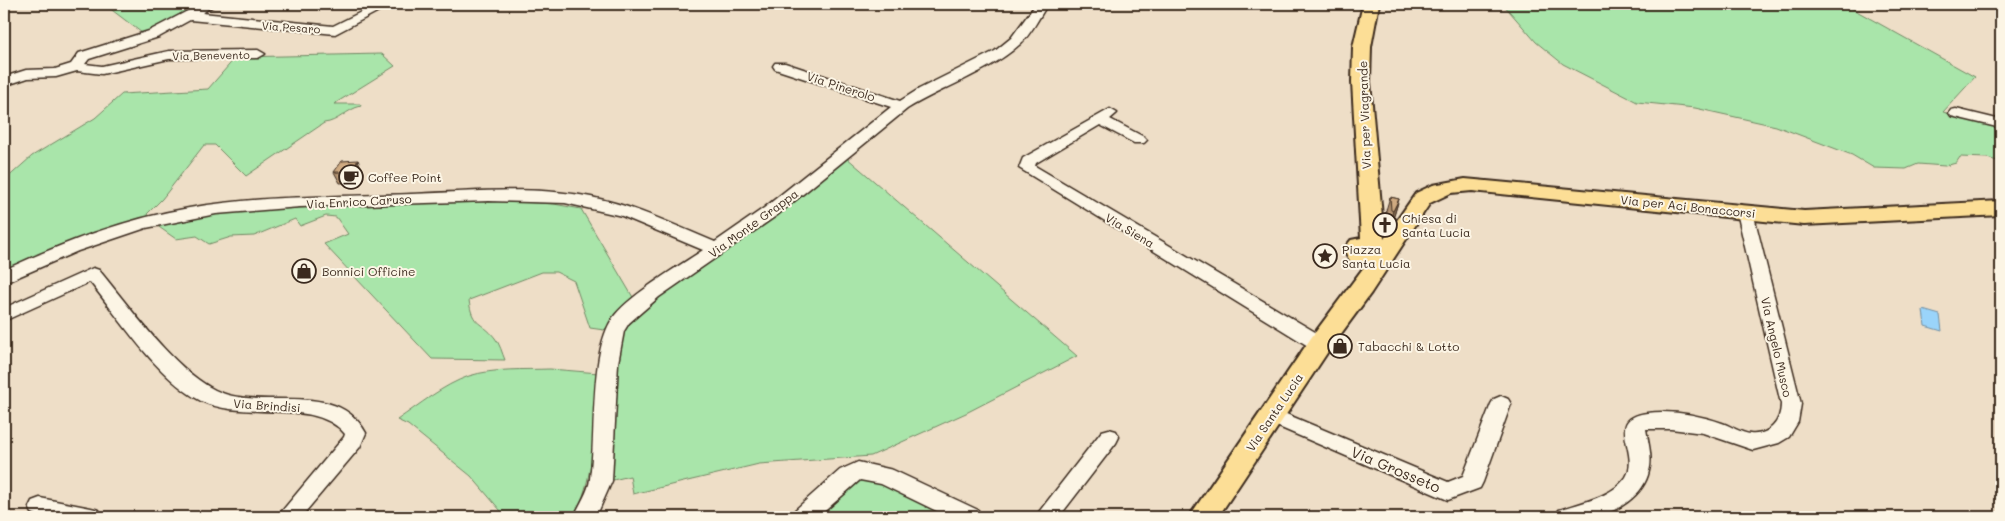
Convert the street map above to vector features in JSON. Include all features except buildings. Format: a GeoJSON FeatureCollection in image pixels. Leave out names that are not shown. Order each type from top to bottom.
{"type":"FeatureCollection","features":[{"type":"Feature","properties":{"kind":"main road","name":"Via per Viagrande"},"geometry":{"type":"LineString","coordinates":[[1371,4],[1362,47],[1361,82],[1372,247]]}},
{"type":"Feature","properties":{"kind":"main road","name":"Via per Aci Bonaccorsi"},"geometry":{"type":"LineString","coordinates":[[1372,247],[1398,235],[1423,198],[1432,192],[1454,186],[1472,185],[1745,212],[1828,218],[2001,208]]}},
{"type":"Feature","properties":{"kind":"main road","name":"Via Santa Lucia"},"geometry":{"type":"LineString","coordinates":[[1203,517],[1320,344],[1347,308],[1372,247]]}},
{"type":"Feature","properties":{"kind":"street"},"geometry":{"type":"LineString","coordinates":[[4,82],[26,74],[56,73],[76,67],[84,56],[141,39],[190,16],[210,4]]}},
{"type":"Feature","properties":{"kind":"street","name":"Via Pesaro"},"geometry":{"type":"LineString","coordinates":[[190,16],[335,30],[386,4]]}},
{"type":"Feature","properties":{"kind":"street","name":"Via Monte Grappa"},"geometry":{"type":"LineString","coordinates":[[585,517],[600,481],[608,363],[615,331],[622,319],[636,305],[770,212],[902,106],[924,92],[1000,54],[1016,41],[1042,4]]}},
{"type":"Feature","properties":{"kind":"street","name":"Via Benevento"},"geometry":{"type":"LineString","coordinates":[[76,67],[102,70],[169,55],[258,54]]}},
{"type":"Feature","properties":{"kind":"street","name":"Via Pinerolo"},"geometry":{"type":"LineString","coordinates":[[780,66],[902,106]]}},
{"type":"Feature","properties":{"kind":"street"},"geometry":{"type":"LineString","coordinates":[[1956,113],[2001,124]]}},
{"type":"Feature","properties":{"kind":"street","name":"Via Siena"},"geometry":{"type":"LineString","coordinates":[[1139,140],[1104,116],[1029,161],[1027,168],[1320,344]]}},
{"type":"Feature","properties":{"kind":"street","name":"Via Enrico Caruso"},"geometry":{"type":"LineString","coordinates":[[4,277],[89,240],[161,218],[190,212],[241,207],[492,195],[556,198],[615,208],[717,249]]}},
{"type":"Feature","properties":{"kind":"street","name":"Via Angelo Musco"},"geometry":{"type":"LineString","coordinates":[[1567,517],[1620,495],[1637,478],[1639,469],[1636,425],[1639,421],[1650,419],[1709,426],[1750,442],[1775,437],[1787,428],[1792,414],[1791,404],[1745,212]]}},
{"type":"Feature","properties":{"kind":"street","name":"Via Brindisi"},"geometry":{"type":"LineString","coordinates":[[4,315],[94,274],[178,374],[195,388],[226,402],[323,410],[340,417],[352,426],[356,434],[353,441],[288,517]]}},
{"type":"Feature","properties":{"kind":"street","name":"Via Grosseto"},"geometry":{"type":"LineString","coordinates":[[1272,416],[1448,492],[1472,482],[1501,404]]}},
{"type":"Feature","properties":{"kind":"street"},"geometry":{"type":"LineString","coordinates":[[1046,517],[1109,438]]}},
{"type":"Feature","properties":{"kind":"street"},"geometry":{"type":"LineString","coordinates":[[803,517],[848,476],[858,471],[885,476],[970,517]]}},
{"type":"Feature","properties":{"kind":"street"},"geometry":{"type":"LineString","coordinates":[[40,506],[91,517]]}},
{"type":"Feature","properties":{"kind":"green space"},"geometry":{"type":"Polygon","coordinates":[[[104,4],[207,4],[193,12],[179,15],[146,36],[104,4]]]}},
{"type":"Feature","properties":{"kind":"green space"},"geometry":{"type":"Polygon","coordinates":[[[1503,4],[1844,4],[1975,77],[1943,112],[2001,127],[2001,162],[1987,158],[1960,157],[1956,163],[1945,166],[1918,164],[1906,169],[1874,168],[1852,155],[1776,126],[1695,108],[1637,102],[1563,64],[1536,42],[1503,4]]]}},
{"type":"Feature","properties":{"kind":"green space"},"geometry":{"type":"Polygon","coordinates":[[[382,54],[395,66],[334,104],[360,104],[361,106],[324,123],[246,176],[215,145],[204,145],[162,199],[147,214],[149,217],[59,247],[4,272],[4,181],[32,156],[95,118],[122,94],[208,89],[236,57],[382,54]]]}},
{"type":"Feature","properties":{"kind":"green space"},"geometry":{"type":"Polygon","coordinates":[[[846,157],[1077,356],[966,413],[871,456],[759,464],[633,494],[630,476],[609,481],[617,363],[624,333],[634,317],[646,306],[846,157]]]}},
{"type":"Feature","properties":{"kind":"green space"},"geometry":{"type":"Polygon","coordinates":[[[488,200],[554,204],[581,209],[634,299],[604,330],[590,328],[574,281],[556,272],[542,272],[469,300],[472,315],[495,338],[505,360],[432,359],[324,244],[348,234],[336,217],[326,216],[300,226],[295,219],[254,236],[231,237],[209,244],[197,236],[176,239],[156,225],[213,213],[248,210],[488,200]]]}},
{"type":"Feature","properties":{"kind":"green space"},"geometry":{"type":"Polygon","coordinates":[[[550,369],[599,373],[590,467],[581,502],[573,517],[506,517],[471,476],[408,425],[397,420],[441,390],[469,376],[499,371],[550,369]]]}},
{"type":"Feature","properties":{"kind":"green space"},"geometry":{"type":"Polygon","coordinates":[[[873,479],[939,510],[938,517],[815,517],[855,480],[873,479]]]}},
{"type":"Feature","properties":{"kind":"water"},"geometry":{"type":"Polygon","coordinates":[[[1923,310],[1940,315],[1942,331],[1925,326],[1923,310]]]}},
{"type":"Feature","properties":{"kind":"place","name":"Coffee Point"},"geometry":{"type":"Point","coordinates":[351,177]}},
{"type":"Feature","properties":{"kind":"place","name":"Chiesa di Santa Lucia"},"geometry":{"type":"Point","coordinates":[1385,225]}},
{"type":"Feature","properties":{"kind":"place","name":"Piazza Santa Lucia"},"geometry":{"type":"Point","coordinates":[1325,256]}},
{"type":"Feature","properties":{"kind":"place","name":"Bonnici Officine"},"geometry":{"type":"Point","coordinates":[304,271]}},
{"type":"Feature","properties":{"kind":"place","name":"Tabacchi & Lotto"},"geometry":{"type":"Point","coordinates":[1340,346]}}]}
